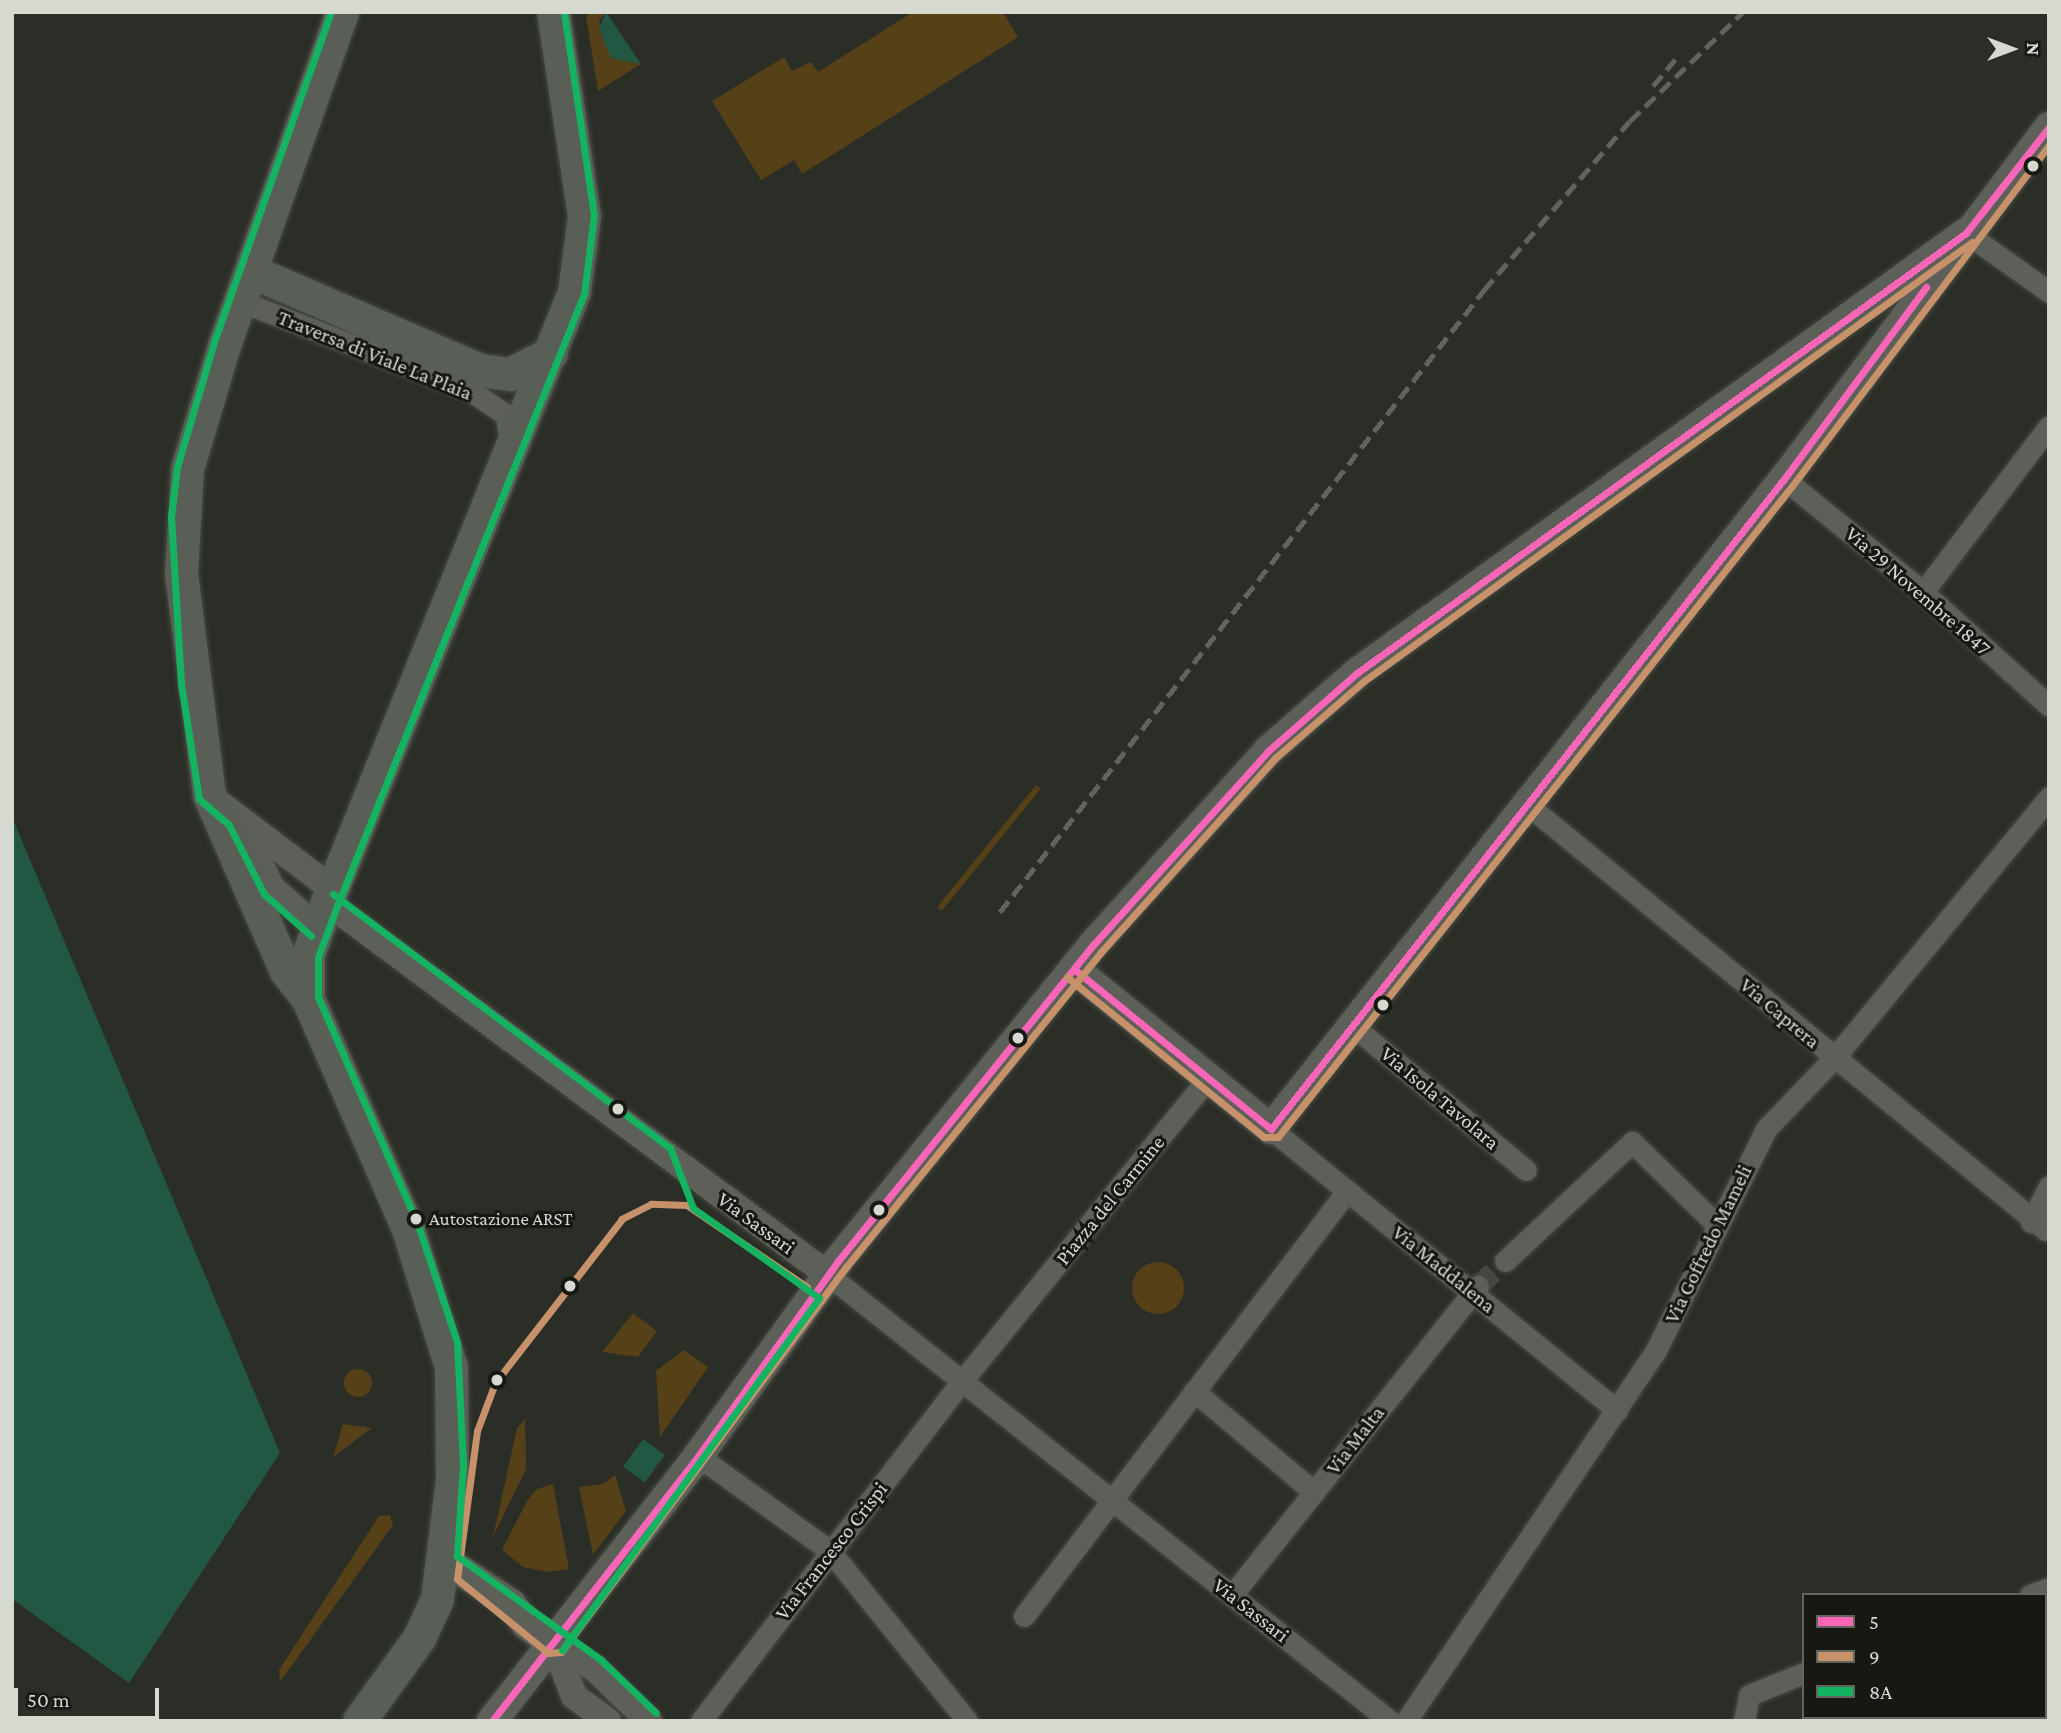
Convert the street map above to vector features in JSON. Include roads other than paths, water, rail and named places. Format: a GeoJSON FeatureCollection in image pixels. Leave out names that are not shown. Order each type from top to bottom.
{"type":"FeatureCollection","features":[{"type":"Feature","properties":{"kind":"main road"},"geometry":{"type":"LineString","coordinates":[[342,12],[246,286],[187,469],[181,517],[188,655],[209,795],[286,971],[308,999],[431,1289],[447,1344],[452,1400],[446,1562],[419,1638],[359,1721]]}},
{"type":"Feature","properties":{"kind":"main road"},"geometry":{"type":"LineString","coordinates":[[308,999],[309,955],[324,899],[511,456],[574,292],[584,216],[553,12]]}},
{"type":"Feature","properties":{"kind":"main road"},"geometry":{"type":"LineString","coordinates":[[1074,969],[1207,1080],[1271,1129],[1529,806],[1784,479],[1966,233],[2049,127]]}},
{"type":"Feature","properties":{"kind":"main road"},"geometry":{"type":"LineString","coordinates":[[492,1721],[698,1456],[827,1274],[1074,969],[1202,819],[1311,709],[1808,343],[1966,233]]}},
{"type":"Feature","properties":{"kind":"main road","name":"Traversa di Viale La Plaia"},"geometry":{"type":"LineString","coordinates":[[246,286],[480,370],[510,374],[551,353]]}},
{"type":"Feature","properties":{"kind":"main road"},"geometry":{"type":"LineString","coordinates":[[446,1562],[511,1604],[526,1624],[554,1644]]}},
{"type":"Feature","properties":{"kind":"main road"},"geometry":{"type":"LineString","coordinates":[[511,1721],[554,1644]]}},
{"type":"Feature","properties":{"kind":"street"},"geometry":{"type":"LineString","coordinates":[[1966,233],[2049,292]]}},
{"type":"Feature","properties":{"kind":"street","name":"Traversa di Viale La Plaia"},"geometry":{"type":"LineString","coordinates":[[246,286],[471,391],[506,415],[511,456]]}},
{"type":"Feature","properties":{"kind":"street"},"geometry":{"type":"LineString","coordinates":[[1923,592],[2049,426]]}},
{"type":"Feature","properties":{"kind":"street","name":"Via 29 Novembre 1847"},"geometry":{"type":"LineString","coordinates":[[1784,479],[1923,592],[2049,706]]}},
{"type":"Feature","properties":{"kind":"street","name":"Via Sassari"},"geometry":{"type":"LineString","coordinates":[[209,795],[324,899],[827,1274],[1390,1721]]}},
{"type":"Feature","properties":{"kind":"street","name":"Via Goffredo Mameli"},"geometry":{"type":"LineString","coordinates":[[1406,1721],[1617,1410],[1676,1317],[1717,1225],[1766,1129],[1835,1057],[2049,797]]}},
{"type":"Feature","properties":{"kind":"street","name":"Via Caprera"},"geometry":{"type":"LineString","coordinates":[[1529,806],[2043,1228]]}},
{"type":"Feature","properties":{"kind":"street","name":"Via Sassari"},"geometry":{"type":"LineString","coordinates":[[237,818],[272,888],[324,899]]}},
{"type":"Feature","properties":{"kind":"street","name":"Via Isola Tavolara"},"geometry":{"type":"LineString","coordinates":[[1353,1026],[1526,1170]]}},
{"type":"Feature","properties":{"kind":"street","name":"Piazza del Carmine"},"geometry":{"type":"LineString","coordinates":[[962,1381],[1207,1080]]}},
{"type":"Feature","properties":{"kind":"street","name":"Via Maddalena"},"geometry":{"type":"LineString","coordinates":[[1271,1129],[1475,1289],[1617,1410]]}},
{"type":"Feature","properties":{"kind":"street"},"geometry":{"type":"LineString","coordinates":[[1505,1261],[1632,1142],[1717,1225]]}},
{"type":"Feature","properties":{"kind":"street"},"geometry":{"type":"LineString","coordinates":[[2043,1228],[2049,1186]]}},
{"type":"Feature","properties":{"kind":"street"},"geometry":{"type":"LineString","coordinates":[[1024,1616],[1347,1191]]}},
{"type":"Feature","properties":{"kind":"street","name":"Via Malta"},"geometry":{"type":"LineString","coordinates":[[1233,1595],[1475,1289]]}},
{"type":"Feature","properties":{"kind":"street","name":"Via Francesco Crispi"},"geometry":{"type":"LineString","coordinates":[[701,1721],[962,1381]]}},
{"type":"Feature","properties":{"kind":"street"},"geometry":{"type":"LineString","coordinates":[[1194,1391],[1314,1492]]}},
{"type":"Feature","properties":{"kind":"street"},"geometry":{"type":"LineString","coordinates":[[698,1456],[830,1551],[967,1721]]}},
{"type":"Feature","properties":{"kind":"street"},"geometry":{"type":"LineString","coordinates":[[554,1644],[574,1696],[608,1721]]}},
{"type":"Feature","properties":{"kind":"street"},"geometry":{"type":"LineString","coordinates":[[554,1644],[595,1669],[649,1721]]}},
{"type":"Feature","properties":{"kind":"street"},"geometry":{"type":"LineString","coordinates":[[1744,1721],[1749,1695],[1802,1674]]}},
{"type":"Feature","properties":{"kind":"tunnel"},"geometry":{"type":"LineString","coordinates":[[1478,1286],[1505,1261]]}},
{"type":"Feature","properties":{"kind":"railway"},"geometry":{"type":"LineString","coordinates":[[1000,912],[1484,290],[1630,121],[1743,12]]}},
{"type":"Feature","properties":{"kind":"railway"},"geometry":{"type":"LineString","coordinates":[[1653,86],[1676,59]]}},
{"type":"Feature","properties":{"kind":"place","name":"Autostazione ARST"},"geometry":{"type":"Point","coordinates":[416,1219]}}]}
